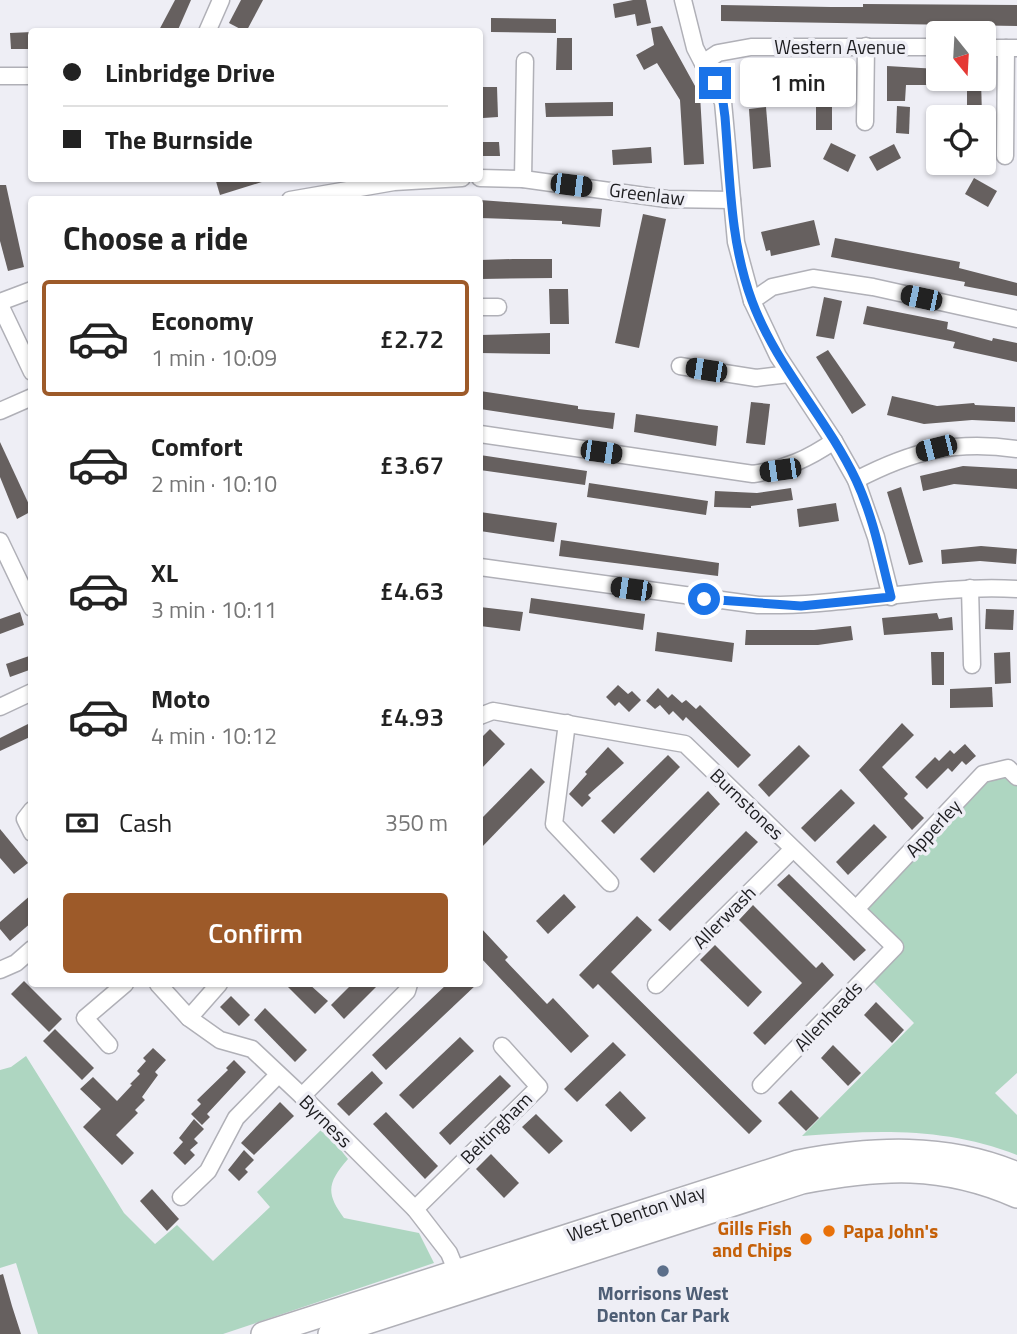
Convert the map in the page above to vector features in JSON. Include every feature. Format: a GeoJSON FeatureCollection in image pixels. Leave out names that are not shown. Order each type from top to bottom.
{"type":"FeatureCollection","features":[{"type":"Feature","properties":{"kind":"street"},"geometry":{"type":"LineString","coordinates":[[208,28],[221,0]]}},
{"type":"Feature","properties":{"kind":"street"},"geometry":{"type":"LineString","coordinates":[[683,0],[690,33],[723,102],[736,242],[752,301],[789,374],[834,441],[856,480],[876,537],[891,597]]}},
{"type":"Feature","properties":{"kind":"street"},"geometry":{"type":"LineString","coordinates":[[865,122],[866,46]]}},
{"type":"Feature","properties":{"kind":"street","name":"Western Avenue"},"geometry":{"type":"LineString","coordinates":[[703,63],[733,48],[926,47]]}},
{"type":"Feature","properties":{"kind":"street"},"geometry":{"type":"LineString","coordinates":[[1005,156],[1011,48]]}},
{"type":"Feature","properties":{"kind":"street"},"geometry":{"type":"LineString","coordinates":[[523,179],[525,61]]}},
{"type":"Feature","properties":{"kind":"street"},"geometry":{"type":"LineString","coordinates":[[0,76],[28,76]]}},
{"type":"Feature","properties":{"kind":"street","name":"Greenlaw"},"geometry":{"type":"LineString","coordinates":[[483,178],[523,179],[667,199],[732,200]]}},
{"type":"Feature","properties":{"kind":"street"},"geometry":{"type":"LineString","coordinates":[[315,196],[384,182]]}},
{"type":"Feature","properties":{"kind":"street"},"geometry":{"type":"LineString","coordinates":[[752,301],[772,287],[813,278],[873,287],[1017,319]]}},
{"type":"Feature","properties":{"kind":"street"},"geometry":{"type":"LineString","coordinates":[[28,292],[0,303],[28,363]]}},
{"type":"Feature","properties":{"kind":"street"},"geometry":{"type":"LineString","coordinates":[[483,307],[498,307]]}},
{"type":"Feature","properties":{"kind":"street"},"geometry":{"type":"LineString","coordinates":[[680,366],[757,378],[789,374]]}},
{"type":"Feature","properties":{"kind":"street"},"geometry":{"type":"LineString","coordinates":[[0,411],[28,399]]}},
{"type":"Feature","properties":{"kind":"street"},"geometry":{"type":"LineString","coordinates":[[483,434],[753,474],[780,470],[801,462],[834,441]]}},
{"type":"Feature","properties":{"kind":"street"},"geometry":{"type":"LineString","coordinates":[[856,480],[884,465],[936,448],[971,444],[1017,449]]}},
{"type":"Feature","properties":{"kind":"street"},"geometry":{"type":"LineString","coordinates":[[0,541],[28,600]]}},
{"type":"Feature","properties":{"kind":"street"},"geometry":{"type":"LineString","coordinates":[[483,566],[758,605],[801,606],[970,588],[1017,589]]}},
{"type":"Feature","properties":{"kind":"street"},"geometry":{"type":"LineString","coordinates":[[970,588],[972,665]]}},
{"type":"Feature","properties":{"kind":"street"},"geometry":{"type":"LineString","coordinates":[[0,707],[28,694]]}},
{"type":"Feature","properties":{"kind":"street","name":"Burnstones"},"geometry":{"type":"LineString","coordinates":[[483,715],[493,711],[685,744],[895,947]]}},
{"type":"Feature","properties":{"kind":"street"},"geometry":{"type":"LineString","coordinates":[[567,723],[554,824],[611,883]]}},
{"type":"Feature","properties":{"kind":"street","name":"Apperley"},"geometry":{"type":"LineString","coordinates":[[856,909],[983,774],[1008,768],[1017,777]]}},
{"type":"Feature","properties":{"kind":"street","name":"Allerwash"},"geometry":{"type":"LineString","coordinates":[[656,985],[793,849]]}},
{"type":"Feature","properties":{"kind":"street","name":"Allenheads"},"geometry":{"type":"LineString","coordinates":[[761,1085],[895,947]]}},
{"type":"Feature","properties":{"kind":"street"},"geometry":{"type":"LineString","coordinates":[[0,970],[16,963],[28,952]]}},
{"type":"Feature","properties":{"kind":"street"},"geometry":{"type":"LineString","coordinates":[[109,1045],[85,1018],[121,987]]}},
{"type":"Feature","properties":{"kind":"street","name":"Byrness"},"geometry":{"type":"LineString","coordinates":[[161,987],[189,1018],[220,1040],[252,1049],[302,1096],[415,1209],[449,1253],[460,1281]]}},
{"type":"Feature","properties":{"kind":"street"},"geometry":{"type":"LineString","coordinates":[[189,1018],[216,987]]}},
{"type":"Feature","properties":{"kind":"street"},"geometry":{"type":"LineString","coordinates":[[302,1096],[407,992],[408,987]]}},
{"type":"Feature","properties":{"kind":"street","name":"Beltingham"},"geometry":{"type":"LineString","coordinates":[[415,1209],[539,1087],[502,1045]]}},
{"type":"Feature","properties":{"kind":"street"},"geometry":{"type":"LineString","coordinates":[[181,1197],[208,1171],[236,1118],[278,1075]]}},
{"type":"Feature","properties":{"kind":"street","name":"West Denton Way"},"geometry":{"type":"LineString","coordinates":[[330,1334],[460,1281],[749,1177],[797,1163],[850,1153],[908,1150],[951,1155],[1017,1174]]}},
{"type":"Feature","properties":{"kind":"street","name":"West Denton Way"},"geometry":{"type":"LineString","coordinates":[[263,1334],[460,1281],[802,1182],[853,1172],[910,1169],[942,1172],[971,1178],[1017,1196]]}},
{"type":"Feature","properties":{"kind":"green space"},"geometry":{"type":"Polygon","coordinates":[[[1007,776],[1017,786],[1017,1073],[995,1093],[1017,1115],[1017,1155],[964,1139],[937,1135],[857,1132],[802,1136],[914,1023],[871,979],[902,947],[867,910],[874,898],[985,780],[1007,776]]]}},
{"type":"Feature","properties":{"kind":"green space"},"geometry":{"type":"Polygon","coordinates":[[[26,1056],[124,1213],[155,1244],[177,1225],[213,1261],[270,1207],[257,1192],[323,1128],[348,1159],[336,1174],[331,1188],[334,1201],[344,1218],[419,1233],[434,1263],[223,1334],[38,1334],[16,1263],[0,1268],[0,1070],[11,1067],[26,1056]]]}},
{"type":"Feature","properties":{"kind":"building"},"geometry":{"type":"Polygon","coordinates":[[[175,0],[191,0],[179,28],[160,28],[175,0]]]}},
{"type":"Feature","properties":{"kind":"building"},"geometry":{"type":"Polygon","coordinates":[[[241,0],[263,0],[248,28],[238,28],[229,23],[241,0]]]}},
{"type":"Feature","properties":{"kind":"building"},"geometry":{"type":"Polygon","coordinates":[[[646,0],[651,23],[637,26],[635,14],[615,18],[613,4],[646,0]]]}},
{"type":"Feature","properties":{"kind":"building"},"geometry":{"type":"Polygon","coordinates":[[[863,4],[1017,5],[1017,26],[996,26],[996,21],[926,21],[926,24],[721,21],[721,5],[863,7],[863,4]]]}},
{"type":"Feature","properties":{"kind":"building"},"geometry":{"type":"Polygon","coordinates":[[[491,18],[556,19],[556,33],[491,32],[491,18]]]}},
{"type":"Feature","properties":{"kind":"building"},"geometry":{"type":"Polygon","coordinates":[[[662,26],[700,95],[704,164],[684,165],[680,100],[657,63],[644,70],[636,55],[654,45],[651,28],[662,26]]]}},
{"type":"Feature","properties":{"kind":"building"},"geometry":{"type":"Polygon","coordinates":[[[28,32],[28,49],[11,49],[10,33],[28,32]]]}},
{"type":"Feature","properties":{"kind":"building"},"geometry":{"type":"Polygon","coordinates":[[[557,38],[572,38],[572,70],[556,70],[557,38]]]}},
{"type":"Feature","properties":{"kind":"building"},"geometry":{"type":"Polygon","coordinates":[[[841,65],[841,87],[747,87],[747,66],[841,65]]]}},
{"type":"Feature","properties":{"kind":"building"},"geometry":{"type":"Polygon","coordinates":[[[887,66],[926,68],[926,85],[906,85],[905,101],[887,101],[887,66]]]}},
{"type":"Feature","properties":{"kind":"building"},"geometry":{"type":"Polygon","coordinates":[[[483,87],[497,87],[498,117],[483,118],[483,87]]]}},
{"type":"Feature","properties":{"kind":"building"},"geometry":{"type":"Polygon","coordinates":[[[967,91],[981,91],[982,105],[967,105],[967,91]]]}},
{"type":"Feature","properties":{"kind":"building"},"geometry":{"type":"Polygon","coordinates":[[[832,100],[832,130],[816,130],[816,102],[832,100]]]}},
{"type":"Feature","properties":{"kind":"building"},"geometry":{"type":"Polygon","coordinates":[[[613,102],[613,116],[546,117],[545,103],[613,102]]]}},
{"type":"Feature","properties":{"kind":"building"},"geometry":{"type":"Polygon","coordinates":[[[897,106],[910,107],[909,134],[896,133],[897,106]]]}},
{"type":"Feature","properties":{"kind":"building"},"geometry":{"type":"Polygon","coordinates":[[[766,107],[771,167],[753,169],[749,109],[766,107]]]}},
{"type":"Feature","properties":{"kind":"building"},"geometry":{"type":"Polygon","coordinates":[[[483,142],[499,142],[500,156],[483,156],[483,142]]]}},
{"type":"Feature","properties":{"kind":"building"},"geometry":{"type":"Polygon","coordinates":[[[831,143],[856,155],[848,172],[823,159],[831,143]]]}},
{"type":"Feature","properties":{"kind":"building"},"geometry":{"type":"Polygon","coordinates":[[[894,144],[901,158],[877,171],[869,157],[894,144]]]}},
{"type":"Feature","properties":{"kind":"building"},"geometry":{"type":"Polygon","coordinates":[[[651,147],[652,163],[613,165],[612,150],[651,147]]]}},
{"type":"Feature","properties":{"kind":"building"},"geometry":{"type":"Polygon","coordinates":[[[974,178],[997,191],[988,207],[965,194],[974,178]]]}},
{"type":"Feature","properties":{"kind":"building"},"geometry":{"type":"Polygon","coordinates":[[[216,182],[262,182],[220,195],[216,182]]]}},
{"type":"Feature","properties":{"kind":"building"},"geometry":{"type":"Polygon","coordinates":[[[0,185],[6,185],[24,267],[8,271],[0,241],[0,185]]]}},
{"type":"Feature","properties":{"kind":"building"},"geometry":{"type":"Polygon","coordinates":[[[483,200],[602,209],[600,227],[562,224],[562,221],[483,218],[483,200]]]}},
{"type":"Feature","properties":{"kind":"building"},"geometry":{"type":"Polygon","coordinates":[[[643,214],[666,219],[639,348],[615,343],[643,214]]]}},
{"type":"Feature","properties":{"kind":"building"},"geometry":{"type":"Polygon","coordinates":[[[814,220],[820,245],[771,256],[770,250],[766,251],[761,232],[814,220]]]}},
{"type":"Feature","properties":{"kind":"building"},"geometry":{"type":"Polygon","coordinates":[[[835,238],[960,262],[959,268],[1017,283],[1017,296],[964,286],[965,282],[831,257],[835,238]]]}},
{"type":"Feature","properties":{"kind":"building"},"geometry":{"type":"Polygon","coordinates":[[[552,259],[552,278],[483,279],[483,260],[552,259]]]}},
{"type":"Feature","properties":{"kind":"building"},"geometry":{"type":"Polygon","coordinates":[[[549,289],[568,289],[569,324],[550,324],[549,289]]]}},
{"type":"Feature","properties":{"kind":"building"},"geometry":{"type":"Polygon","coordinates":[[[824,297],[842,301],[834,339],[816,336],[824,297]]]}},
{"type":"Feature","properties":{"kind":"building"},"geometry":{"type":"Polygon","coordinates":[[[867,306],[948,322],[947,329],[992,341],[993,338],[1017,343],[1017,362],[953,348],[955,342],[863,324],[867,306]]]}},
{"type":"Feature","properties":{"kind":"building"},"geometry":{"type":"Polygon","coordinates":[[[550,333],[550,354],[483,353],[483,335],[550,333]]]}},
{"type":"Feature","properties":{"kind":"building"},"geometry":{"type":"Polygon","coordinates":[[[828,350],[866,405],[852,414],[816,357],[828,350]]]}},
{"type":"Feature","properties":{"kind":"building"},"geometry":{"type":"Polygon","coordinates":[[[483,391],[615,413],[613,429],[483,409],[483,391]]]}},
{"type":"Feature","properties":{"kind":"building"},"geometry":{"type":"Polygon","coordinates":[[[892,396],[937,406],[974,403],[1015,407],[1015,422],[972,420],[924,424],[887,415],[892,396]]]}},
{"type":"Feature","properties":{"kind":"building"},"geometry":{"type":"Polygon","coordinates":[[[751,402],[770,404],[765,445],[746,443],[751,402]]]}},
{"type":"Feature","properties":{"kind":"building"},"geometry":{"type":"Polygon","coordinates":[[[636,414],[718,426],[716,446],[634,432],[636,414]]]}},
{"type":"Feature","properties":{"kind":"building"},"geometry":{"type":"Polygon","coordinates":[[[0,442],[28,502],[28,513],[17,519],[0,477],[0,442]]]}},
{"type":"Feature","properties":{"kind":"building"},"geometry":{"type":"Polygon","coordinates":[[[483,455],[587,471],[585,485],[483,470],[483,455]]]}},
{"type":"Feature","properties":{"kind":"building"},"geometry":{"type":"Polygon","coordinates":[[[963,466],[1017,469],[1017,489],[954,484],[923,491],[920,476],[963,466]]]}},
{"type":"Feature","properties":{"kind":"building"},"geometry":{"type":"Polygon","coordinates":[[[589,483],[708,501],[706,515],[587,497],[589,483]]]}},
{"type":"Feature","properties":{"kind":"building"},"geometry":{"type":"Polygon","coordinates":[[[901,487],[923,562],[909,565],[887,492],[901,487]]]}},
{"type":"Feature","properties":{"kind":"building"},"geometry":{"type":"Polygon","coordinates":[[[791,488],[793,500],[751,508],[714,507],[715,491],[757,493],[791,488]]]}},
{"type":"Feature","properties":{"kind":"building"},"geometry":{"type":"Polygon","coordinates":[[[836,503],[839,521],[799,527],[797,509],[836,503]]]}},
{"type":"Feature","properties":{"kind":"building"},"geometry":{"type":"Polygon","coordinates":[[[483,512],[557,523],[554,542],[483,531],[483,512]]]}},
{"type":"Feature","properties":{"kind":"building"},"geometry":{"type":"Polygon","coordinates":[[[561,540],[719,563],[718,576],[559,556],[561,540]]]}},
{"type":"Feature","properties":{"kind":"building"},"geometry":{"type":"Polygon","coordinates":[[[981,546],[1017,549],[1016,564],[980,561],[942,564],[941,550],[981,546]]]}},
{"type":"Feature","properties":{"kind":"building"},"geometry":{"type":"Polygon","coordinates":[[[531,598],[645,614],[643,630],[529,613],[531,598]]]}},
{"type":"Feature","properties":{"kind":"building"},"geometry":{"type":"Polygon","coordinates":[[[483,607],[523,612],[520,631],[483,626],[483,607]]]}},
{"type":"Feature","properties":{"kind":"building"},"geometry":{"type":"Polygon","coordinates":[[[986,609],[1014,610],[1013,630],[985,629],[986,609]]]}},
{"type":"Feature","properties":{"kind":"building"},"geometry":{"type":"Polygon","coordinates":[[[20,612],[24,625],[0,634],[0,619],[20,612]]]}},
{"type":"Feature","properties":{"kind":"building"},"geometry":{"type":"Polygon","coordinates":[[[937,613],[939,619],[952,617],[953,630],[884,635],[882,618],[937,613]]]}},
{"type":"Feature","properties":{"kind":"building"},"geometry":{"type":"Polygon","coordinates":[[[851,626],[853,640],[818,645],[745,645],[746,630],[814,630],[851,626]]]}},
{"type":"Feature","properties":{"kind":"building"},"geometry":{"type":"Polygon","coordinates":[[[657,632],[734,643],[732,662],[655,651],[657,632]]]}},
{"type":"Feature","properties":{"kind":"building"},"geometry":{"type":"Polygon","coordinates":[[[931,652],[944,652],[944,685],[932,685],[931,652]]]}},
{"type":"Feature","properties":{"kind":"building"},"geometry":{"type":"Polygon","coordinates":[[[1010,652],[1011,683],[995,684],[994,653],[1010,652]]]}},
{"type":"Feature","properties":{"kind":"building"},"geometry":{"type":"Polygon","coordinates":[[[28,656],[28,670],[10,677],[6,664],[28,656]]]}},
{"type":"Feature","properties":{"kind":"building"},"geometry":{"type":"Polygon","coordinates":[[[618,685],[628,694],[632,691],[641,700],[629,712],[619,702],[615,706],[606,697],[618,685]]]}},
{"type":"Feature","properties":{"kind":"building"},"geometry":{"type":"Polygon","coordinates":[[[992,687],[993,707],[950,708],[950,689],[992,687]]]}},
{"type":"Feature","properties":{"kind":"building"},"geometry":{"type":"Polygon","coordinates":[[[658,688],[668,698],[672,694],[682,703],[686,700],[696,709],[700,705],[751,755],[738,768],[686,717],[683,721],[673,711],[669,715],[660,705],[655,709],[646,701],[658,688]]]}},
{"type":"Feature","properties":{"kind":"building"},"geometry":{"type":"Polygon","coordinates":[[[902,723],[914,735],[882,767],[908,794],[904,798],[924,818],[912,830],[859,770],[902,723]]]}},
{"type":"Feature","properties":{"kind":"building"},"geometry":{"type":"Polygon","coordinates":[[[28,724],[28,738],[0,751],[0,738],[28,724]]]}},
{"type":"Feature","properties":{"kind":"building"},"geometry":{"type":"Polygon","coordinates":[[[490,729],[505,744],[483,767],[483,736],[490,729]]]}},
{"type":"Feature","properties":{"kind":"building"},"geometry":{"type":"Polygon","coordinates":[[[965,744],[976,756],[966,765],[962,761],[952,772],[948,768],[927,789],[915,777],[935,757],[939,761],[950,750],[954,754],[965,744]]]}},
{"type":"Feature","properties":{"kind":"building"},"geometry":{"type":"Polygon","coordinates":[[[799,745],[810,756],[769,797],[758,785],[799,745]]]}},
{"type":"Feature","properties":{"kind":"building"},"geometry":{"type":"Polygon","coordinates":[[[608,747],[624,763],[588,795],[591,798],[582,807],[569,794],[608,747]]]}},
{"type":"Feature","properties":{"kind":"building"},"geometry":{"type":"Polygon","coordinates":[[[668,755],[680,767],[614,834],[601,821],[668,755]]]}},
{"type":"Feature","properties":{"kind":"building"},"geometry":{"type":"Polygon","coordinates":[[[531,768],[545,782],[483,846],[483,817],[531,768]]]}},
{"type":"Feature","properties":{"kind":"building"},"geometry":{"type":"Polygon","coordinates":[[[841,789],[855,803],[815,842],[801,828],[841,789]]]}},
{"type":"Feature","properties":{"kind":"building"},"geometry":{"type":"Polygon","coordinates":[[[708,791],[720,804],[654,873],[640,859],[708,791]]]}},
{"type":"Feature","properties":{"kind":"building"},"geometry":{"type":"Polygon","coordinates":[[[874,824],[887,837],[848,875],[836,862],[874,824]]]}},
{"type":"Feature","properties":{"kind":"building"},"geometry":{"type":"Polygon","coordinates":[[[0,829],[28,863],[14,874],[0,858],[0,829]]]}},
{"type":"Feature","properties":{"kind":"building"},"geometry":{"type":"Polygon","coordinates":[[[746,831],[758,842],[670,931],[658,920],[746,831]]]}},
{"type":"Feature","properties":{"kind":"building"},"geometry":{"type":"Polygon","coordinates":[[[789,874],[866,950],[854,961],[777,885],[789,874]]]}},
{"type":"Feature","properties":{"kind":"building"},"geometry":{"type":"Polygon","coordinates":[[[564,894],[576,907],[548,934],[536,921],[564,894]]]}},
{"type":"Feature","properties":{"kind":"building"},"geometry":{"type":"Polygon","coordinates":[[[28,898],[28,925],[10,941],[0,929],[0,922],[28,898]]]}},
{"type":"Feature","properties":{"kind":"building"},"geometry":{"type":"Polygon","coordinates":[[[753,905],[816,968],[822,962],[834,975],[765,1045],[753,1033],[802,983],[739,920],[753,905]]]}},
{"type":"Feature","properties":{"kind":"building"},"geometry":{"type":"Polygon","coordinates":[[[637,916],[652,930],[611,972],[762,1121],[749,1134],[598,984],[593,989],[579,975],[637,916]]]}},
{"type":"Feature","properties":{"kind":"building"},"geometry":{"type":"Polygon","coordinates":[[[483,930],[508,957],[505,960],[547,1004],[553,998],[589,1036],[571,1053],[483,960],[483,930]]]}},
{"type":"Feature","properties":{"kind":"building"},"geometry":{"type":"Polygon","coordinates":[[[715,945],[762,992],[748,1007],[700,960],[715,945]]]}},
{"type":"Feature","properties":{"kind":"building"},"geometry":{"type":"Polygon","coordinates":[[[24,981],[62,1019],[49,1032],[11,994],[24,981]]]}},
{"type":"Feature","properties":{"kind":"building"},"geometry":{"type":"Polygon","coordinates":[[[288,987],[312,987],[328,1001],[315,1014],[288,987]]]}},
{"type":"Feature","properties":{"kind":"building"},"geometry":{"type":"Polygon","coordinates":[[[349,987],[376,987],[344,1019],[331,1005],[349,987]]]}},
{"type":"Feature","properties":{"kind":"building"},"geometry":{"type":"Polygon","coordinates":[[[444,987],[474,987],[386,1070],[372,1055],[444,987]]]}},
{"type":"Feature","properties":{"kind":"building"},"geometry":{"type":"Polygon","coordinates":[[[231,996],[250,1015],[239,1026],[220,1007],[231,996]]]}},
{"type":"Feature","properties":{"kind":"building"},"geometry":{"type":"Polygon","coordinates":[[[876,1002],[904,1030],[892,1043],[864,1015],[876,1002]]]}},
{"type":"Feature","properties":{"kind":"building"},"geometry":{"type":"Polygon","coordinates":[[[265,1008],[307,1050],[295,1062],[254,1020],[265,1008]]]}},
{"type":"Feature","properties":{"kind":"building"},"geometry":{"type":"Polygon","coordinates":[[[55,1029],[94,1068],[82,1080],[43,1041],[55,1029]]]}},
{"type":"Feature","properties":{"kind":"building"},"geometry":{"type":"Polygon","coordinates":[[[460,1037],[474,1051],[413,1109],[399,1095],[460,1037]]]}},
{"type":"Feature","properties":{"kind":"building"},"geometry":{"type":"Polygon","coordinates":[[[613,1042],[626,1055],[577,1102],[564,1089],[613,1042]]]}},
{"type":"Feature","properties":{"kind":"building"},"geometry":{"type":"Polygon","coordinates":[[[833,1045],[861,1073],[848,1086],[821,1058],[833,1045]]]}},
{"type":"Feature","properties":{"kind":"building"},"geometry":{"type":"Polygon","coordinates":[[[153,1048],[166,1060],[155,1072],[158,1075],[142,1097],[145,1100],[135,1110],[138,1113],[116,1135],[134,1153],[122,1165],[83,1127],[101,1109],[80,1089],[93,1077],[117,1101],[140,1074],[137,1071],[146,1061],[143,1058],[153,1048]]]}},
{"type":"Feature","properties":{"kind":"building"},"geometry":{"type":"Polygon","coordinates":[[[234,1060],[246,1072],[207,1114],[210,1117],[202,1125],[191,1114],[201,1104],[197,1100],[228,1070],[226,1068],[234,1060]]]}},
{"type":"Feature","properties":{"kind":"building"},"geometry":{"type":"Polygon","coordinates":[[[372,1071],[383,1083],[349,1116],[337,1104],[372,1071]]]}},
{"type":"Feature","properties":{"kind":"building"},"geometry":{"type":"Polygon","coordinates":[[[500,1075],[511,1086],[450,1145],[439,1133],[500,1075]]]}},
{"type":"Feature","properties":{"kind":"building"},"geometry":{"type":"Polygon","coordinates":[[[791,1090],[819,1118],[806,1131],[778,1103],[791,1090]]]}},
{"type":"Feature","properties":{"kind":"building"},"geometry":{"type":"Polygon","coordinates":[[[620,1091],[646,1118],[631,1132],[605,1105],[620,1091]]]}},
{"type":"Feature","properties":{"kind":"building"},"geometry":{"type":"Polygon","coordinates":[[[280,1102],[294,1116],[254,1155],[241,1143],[280,1102]]]}},
{"type":"Feature","properties":{"kind":"building"},"geometry":{"type":"Polygon","coordinates":[[[386,1112],[438,1166],[425,1179],[373,1124],[386,1112]]]}},
{"type":"Feature","properties":{"kind":"building"},"geometry":{"type":"Polygon","coordinates":[[[536,1114],[563,1141],[549,1154],[522,1127],[536,1114]]]}},
{"type":"Feature","properties":{"kind":"building"},"geometry":{"type":"Polygon","coordinates":[[[194,1119],[204,1129],[194,1139],[198,1143],[190,1150],[195,1155],[185,1165],[173,1153],[183,1142],[179,1138],[194,1119]]]}},
{"type":"Feature","properties":{"kind":"building"},"geometry":{"type":"Polygon","coordinates":[[[244,1150],[254,1160],[239,1181],[228,1170],[244,1150]]]}},
{"type":"Feature","properties":{"kind":"building"},"geometry":{"type":"Polygon","coordinates":[[[491,1154],[519,1183],[504,1198],[476,1169],[491,1154]]]}},
{"type":"Feature","properties":{"kind":"building"},"geometry":{"type":"Polygon","coordinates":[[[152,1189],[179,1219],[167,1231],[140,1201],[152,1189]]]}},
{"type":"Feature","properties":{"kind":"building"},"geometry":{"type":"Polygon","coordinates":[[[3,1274],[21,1334],[0,1334],[0,1275],[3,1274]]]}},
{"type":"Feature","properties":{"kind":"place","name":"Papa John's"},"geometry":{"type":"Point","coordinates":[829,1231]}},
{"type":"Feature","properties":{"kind":"place","name":"Gills Fish and Chips"},"geometry":{"type":"Point","coordinates":[806,1239]}},
{"type":"Feature","properties":{"kind":"place","name":"Morrisons West Denton Car Park"},"geometry":{"type":"Point","coordinates":[663,1271]}},
{"type":"Feature","properties":{"kind":"route"},"geometry":{"type":"LineString","coordinates":[[704,599],[801,606],[891,597],[876,537],[856,480],[834,441],[778,356],[759,319],[742,272],[736,242],[723,102],[715,83]]}}]}
